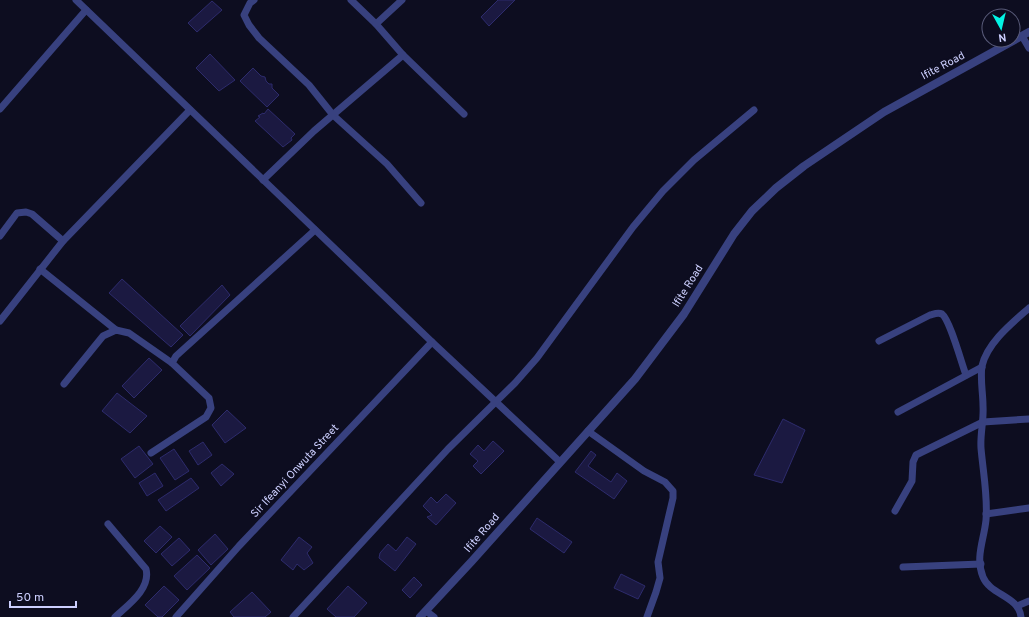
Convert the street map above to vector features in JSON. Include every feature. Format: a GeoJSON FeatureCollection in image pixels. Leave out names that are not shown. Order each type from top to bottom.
{"type":"FeatureCollection","features":[{"type":"Feature","properties":{"kind":"street"},"geometry":{"type":"LineString","coordinates":[[76,0],[432,342],[560,462]]}},
{"type":"Feature","properties":{"kind":"street"},"geometry":{"type":"LineString","coordinates":[[254,0],[244,15],[249,25],[259,38],[309,85],[333,115],[387,164],[421,203]]}},
{"type":"Feature","properties":{"kind":"street"},"geometry":{"type":"LineString","coordinates":[[352,0],[376,24],[403,55],[464,114]]}},
{"type":"Feature","properties":{"kind":"street"},"geometry":{"type":"LineString","coordinates":[[376,24],[402,0]]}},
{"type":"Feature","properties":{"kind":"street"},"geometry":{"type":"LineString","coordinates":[[0,109],[86,10]]}},
{"type":"Feature","properties":{"kind":"street"},"geometry":{"type":"LineString","coordinates":[[1026,34],[1029,48]]}},
{"type":"Feature","properties":{"kind":"street","name":"Ifite Road"},"geometry":{"type":"LineString","coordinates":[[423,614],[635,379],[684,314],[734,234],[752,211],[776,188],[817,157],[884,112],[1026,34]]}},
{"type":"Feature","properties":{"kind":"street"},"geometry":{"type":"LineString","coordinates":[[263,180],[314,131],[403,55]]}},
{"type":"Feature","properties":{"kind":"street"},"geometry":{"type":"LineString","coordinates":[[0,321],[63,241],[190,110]]}},
{"type":"Feature","properties":{"kind":"street"},"geometry":{"type":"LineString","coordinates":[[293,617],[448,449],[515,383],[537,358],[633,227],[663,191],[694,160],[754,110]]}},
{"type":"Feature","properties":{"kind":"street"},"geometry":{"type":"LineString","coordinates":[[0,236],[17,213],[26,212],[32,214],[63,241]]}},
{"type":"Feature","properties":{"kind":"street"},"geometry":{"type":"LineString","coordinates":[[172,363],[176,356],[315,230]]}},
{"type":"Feature","properties":{"kind":"street"},"geometry":{"type":"LineString","coordinates":[[40,270],[116,330],[128,333],[172,363],[209,398],[211,408],[206,417],[152,453]]}},
{"type":"Feature","properties":{"kind":"street"},"geometry":{"type":"LineString","coordinates":[[1021,617],[1021,613],[1017,606],[988,586],[983,577],[979,550],[986,522],[987,504],[981,446],[983,422],[982,367],[991,348],[1003,332],[1029,308]]}},
{"type":"Feature","properties":{"kind":"street"},"geometry":{"type":"LineString","coordinates":[[879,341],[930,315],[936,313],[942,314],[950,329],[966,375]]}},
{"type":"Feature","properties":{"kind":"street"},"geometry":{"type":"LineString","coordinates":[[64,384],[103,336],[116,330]]}},
{"type":"Feature","properties":{"kind":"street","name":"Sir Ifeanyi Onwuta Street"},"geometry":{"type":"LineString","coordinates":[[176,617],[239,546],[432,342]]}},
{"type":"Feature","properties":{"kind":"street"},"geometry":{"type":"LineString","coordinates":[[898,412],[982,367]]}},
{"type":"Feature","properties":{"kind":"street"},"geometry":{"type":"LineString","coordinates":[[895,511],[912,481],[913,462],[916,455],[983,422],[1029,419]]}},
{"type":"Feature","properties":{"kind":"street"},"geometry":{"type":"LineString","coordinates":[[588,431],[644,471],[665,482],[673,492],[673,498],[658,562],[660,578],[647,617]]}},
{"type":"Feature","properties":{"kind":"street"},"geometry":{"type":"LineString","coordinates":[[986,514],[1029,508]]}},
{"type":"Feature","properties":{"kind":"street"},"geometry":{"type":"LineString","coordinates":[[108,524],[146,570],[148,575],[142,591],[115,617]]}},
{"type":"Feature","properties":{"kind":"street"},"geometry":{"type":"LineString","coordinates":[[903,567],[981,564]]}},
{"type":"Feature","properties":{"kind":"street"},"geometry":{"type":"LineString","coordinates":[[1017,606],[1029,601]]}},
{"type":"Feature","properties":{"kind":"street"},"geometry":{"type":"LineString","coordinates":[[423,614],[434,617]]}},
{"type":"Feature","properties":{"kind":"building"},"geometry":{"type":"Polygon","coordinates":[[[498,0],[515,0],[489,26],[481,17],[498,0]]]}},
{"type":"Feature","properties":{"kind":"building"},"geometry":{"type":"Polygon","coordinates":[[[212,1],[222,10],[197,32],[188,23],[212,1]]]}},
{"type":"Feature","properties":{"kind":"building"},"geometry":{"type":"Polygon","coordinates":[[[210,54],[235,80],[219,91],[196,68],[210,54]]]}},
{"type":"Feature","properties":{"kind":"building"},"geometry":{"type":"Polygon","coordinates":[[[253,68],[261,76],[265,77],[269,84],[272,84],[272,88],[279,95],[267,107],[240,81],[253,68]]]}},
{"type":"Feature","properties":{"kind":"building"},"geometry":{"type":"Polygon","coordinates":[[[268,109],[295,134],[291,138],[292,140],[283,147],[255,121],[260,117],[258,116],[263,113],[264,114],[268,109]]]}},
{"type":"Feature","properties":{"kind":"building"},"geometry":{"type":"Polygon","coordinates":[[[122,279],[183,335],[171,347],[109,293],[122,279]]]}},
{"type":"Feature","properties":{"kind":"building"},"geometry":{"type":"Polygon","coordinates":[[[222,285],[230,295],[190,336],[180,326],[222,285]]]}},
{"type":"Feature","properties":{"kind":"building"},"geometry":{"type":"Polygon","coordinates":[[[149,358],[162,370],[134,398],[122,386],[149,358]]]}},
{"type":"Feature","properties":{"kind":"building"},"geometry":{"type":"Polygon","coordinates":[[[117,393],[147,416],[130,433],[102,411],[117,393]]]}},
{"type":"Feature","properties":{"kind":"building"},"geometry":{"type":"Polygon","coordinates":[[[227,410],[246,428],[225,443],[212,425],[227,410]]]}},
{"type":"Feature","properties":{"kind":"building"},"geometry":{"type":"Polygon","coordinates":[[[783,419],[805,430],[782,483],[754,475],[783,419]]]}},
{"type":"Feature","properties":{"kind":"building"},"geometry":{"type":"Polygon","coordinates":[[[493,441],[504,451],[481,474],[473,466],[478,461],[470,454],[478,445],[484,451],[493,441]]]}},
{"type":"Feature","properties":{"kind":"building"},"geometry":{"type":"Polygon","coordinates":[[[203,442],[212,455],[198,465],[189,451],[203,442]]]}},
{"type":"Feature","properties":{"kind":"building"},"geometry":{"type":"Polygon","coordinates":[[[139,446],[153,464],[135,478],[121,459],[139,446]]]}},
{"type":"Feature","properties":{"kind":"building"},"geometry":{"type":"Polygon","coordinates":[[[174,449],[189,471],[175,480],[160,458],[174,449]]]}},
{"type":"Feature","properties":{"kind":"building"},"geometry":{"type":"Polygon","coordinates":[[[591,451],[596,455],[588,466],[611,482],[617,473],[627,481],[614,499],[575,472],[591,451]]]}},
{"type":"Feature","properties":{"kind":"building"},"geometry":{"type":"Polygon","coordinates":[[[222,464],[234,474],[221,486],[211,473],[222,464]]]}},
{"type":"Feature","properties":{"kind":"building"},"geometry":{"type":"Polygon","coordinates":[[[155,473],[163,486],[147,496],[139,483],[155,473]]]}},
{"type":"Feature","properties":{"kind":"building"},"geometry":{"type":"Polygon","coordinates":[[[191,478],[199,488],[166,511],[158,500],[191,478]]]}},
{"type":"Feature","properties":{"kind":"building"},"geometry":{"type":"Polygon","coordinates":[[[446,494],[456,503],[436,525],[427,517],[432,515],[423,506],[431,497],[437,503],[446,494]]]}},
{"type":"Feature","properties":{"kind":"building"},"geometry":{"type":"Polygon","coordinates":[[[537,518],[572,542],[564,553],[530,529],[537,518]]]}},
{"type":"Feature","properties":{"kind":"building"},"geometry":{"type":"Polygon","coordinates":[[[160,526],[172,537],[156,553],[144,541],[160,526]]]}},
{"type":"Feature","properties":{"kind":"building"},"geometry":{"type":"Polygon","coordinates":[[[215,534],[228,549],[211,565],[198,550],[215,534]]]}},
{"type":"Feature","properties":{"kind":"building"},"geometry":{"type":"Polygon","coordinates":[[[299,537],[312,547],[307,553],[313,563],[304,570],[297,564],[293,570],[281,560],[299,537]]]}},
{"type":"Feature","properties":{"kind":"building"},"geometry":{"type":"Polygon","coordinates":[[[407,537],[416,544],[395,571],[379,558],[380,553],[388,544],[396,551],[407,537]]]}},
{"type":"Feature","properties":{"kind":"building"},"geometry":{"type":"Polygon","coordinates":[[[179,538],[190,550],[172,566],[161,554],[179,538]]]}},
{"type":"Feature","properties":{"kind":"building"},"geometry":{"type":"Polygon","coordinates":[[[197,555],[210,568],[187,590],[174,576],[197,555]]]}},
{"type":"Feature","properties":{"kind":"building"},"geometry":{"type":"Polygon","coordinates":[[[621,574],[645,586],[638,599],[614,588],[621,574]]]}},
{"type":"Feature","properties":{"kind":"building"},"geometry":{"type":"Polygon","coordinates":[[[414,577],[422,585],[410,598],[402,590],[414,577]]]}},
{"type":"Feature","properties":{"kind":"building"},"geometry":{"type":"Polygon","coordinates":[[[164,586],[179,600],[162,617],[158,617],[145,605],[164,586]]]}},
{"type":"Feature","properties":{"kind":"building"},"geometry":{"type":"Polygon","coordinates":[[[348,586],[367,603],[354,617],[336,617],[327,609],[348,586]]]}},
{"type":"Feature","properties":{"kind":"building"},"geometry":{"type":"Polygon","coordinates":[[[252,592],[271,612],[265,617],[234,617],[230,612],[252,592]]]}}]}
